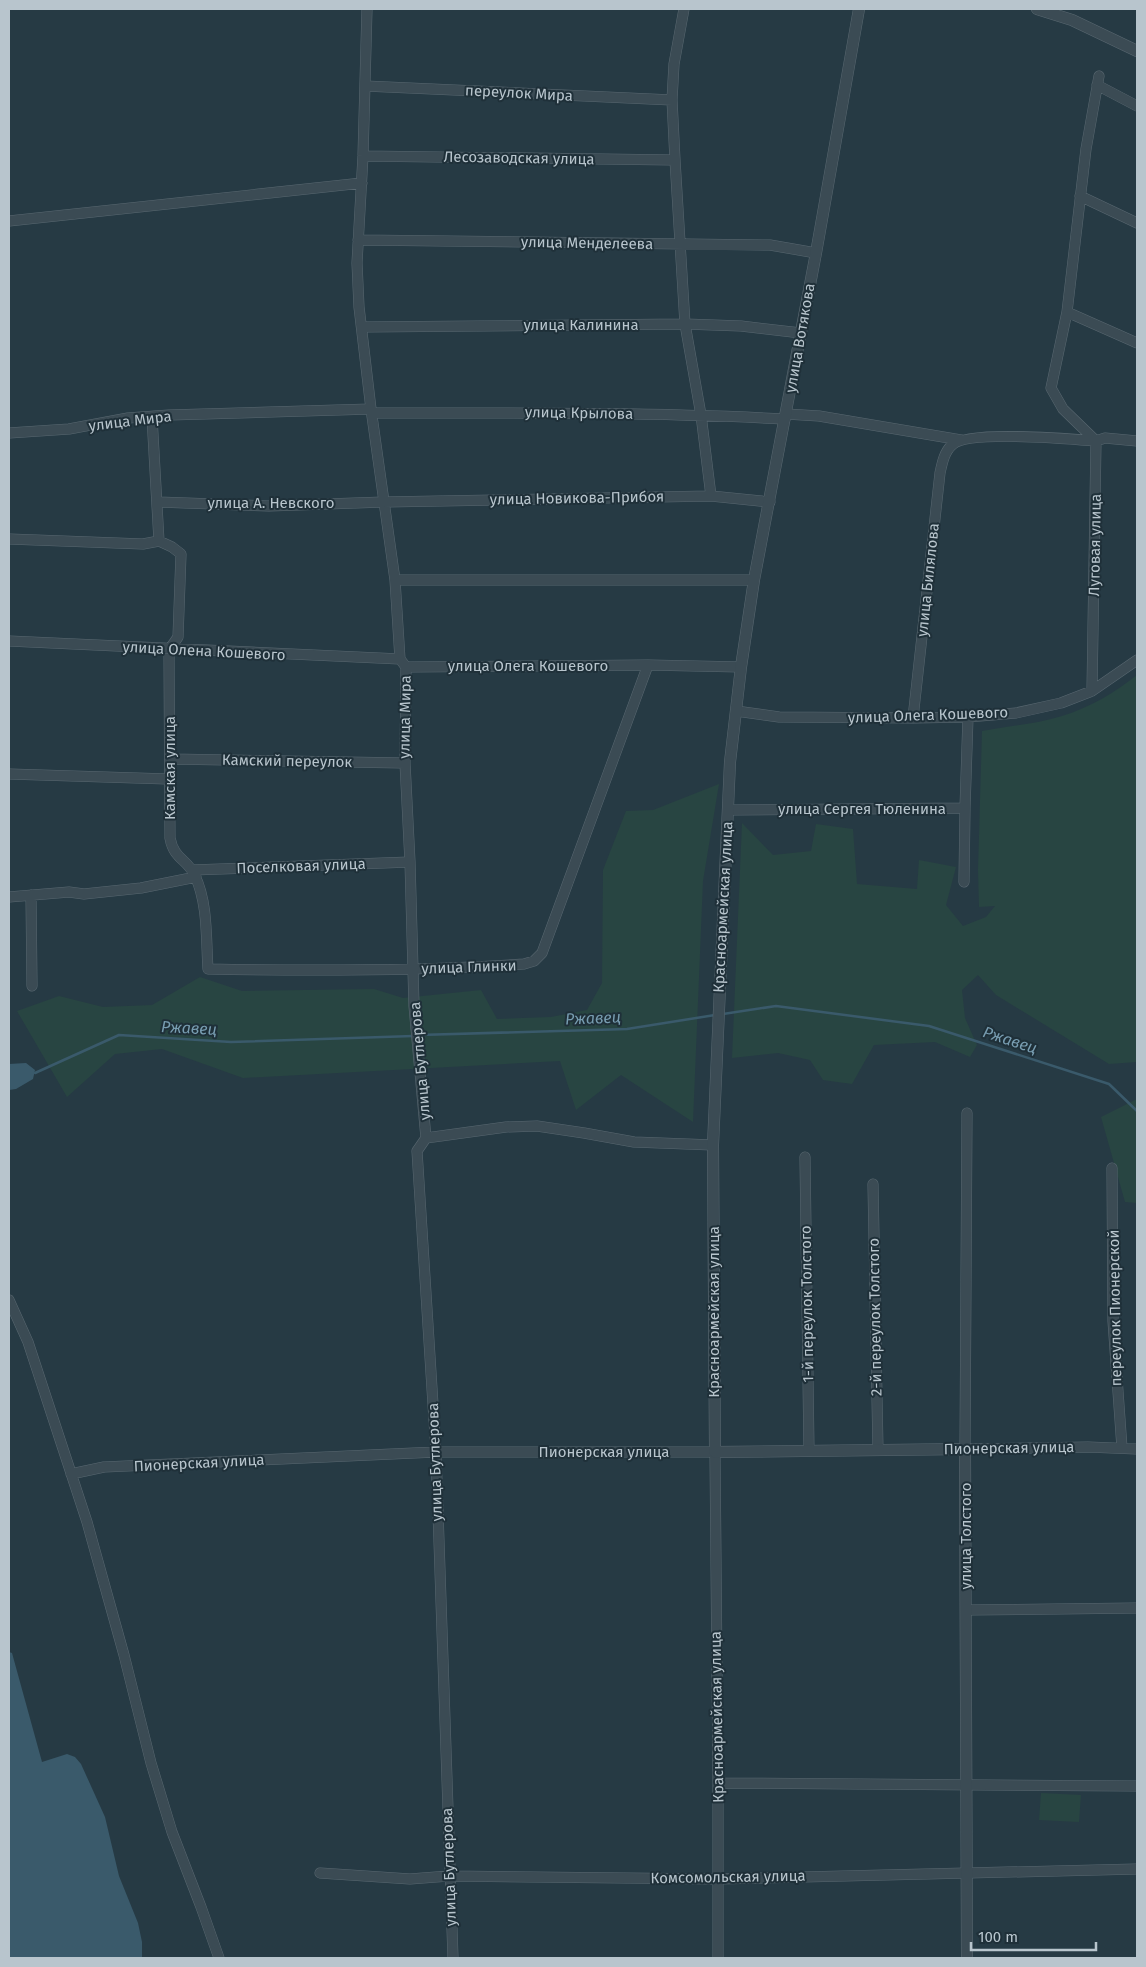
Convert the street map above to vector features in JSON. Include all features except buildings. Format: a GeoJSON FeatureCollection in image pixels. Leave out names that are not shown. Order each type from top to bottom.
{"type":"FeatureCollection","features":[{"type":"Feature","properties":{"kind":"street","name":"улица Мира"},"geometry":{"type":"LineString","coordinates":[[367,9],[362,183],[357,263],[362,327],[395,580],[403,663],[405,763],[414,969]]}},
{"type":"Feature","properties":{"kind":"street"},"geometry":{"type":"LineString","coordinates":[[684,9],[674,64],[672,100],[675,160],[685,324],[701,415],[711,496]]}},
{"type":"Feature","properties":{"kind":"street","name":"улица Вотякова"},"geometry":{"type":"LineString","coordinates":[[741,667],[754,580],[816,253],[859,9]]}},
{"type":"Feature","properties":{"kind":"street"},"geometry":{"type":"LineString","coordinates":[[1037,9],[1072,20],[1137,51]]}},
{"type":"Feature","properties":{"kind":"street"},"geometry":{"type":"LineString","coordinates":[[1137,106],[1098,81],[1080,196],[1067,312],[1051,388],[1063,409],[1096,441],[1104,438],[1137,441]]}},
{"type":"Feature","properties":{"kind":"street","name":"переулок Мира"},"geometry":{"type":"LineString","coordinates":[[365,86],[672,100]]}},
{"type":"Feature","properties":{"kind":"street","name":"Лесозаводская улица"},"geometry":{"type":"LineString","coordinates":[[363,156],[675,160]]}},
{"type":"Feature","properties":{"kind":"street"},"geometry":{"type":"LineString","coordinates":[[9,221],[362,183]]}},
{"type":"Feature","properties":{"kind":"street"},"geometry":{"type":"LineString","coordinates":[[1080,196],[1137,223]]}},
{"type":"Feature","properties":{"kind":"street","name":"улица Менделеева"},"geometry":{"type":"LineString","coordinates":[[358,240],[770,245],[816,253]]}},
{"type":"Feature","properties":{"kind":"street"},"geometry":{"type":"LineString","coordinates":[[1067,312],[1137,342]]}},
{"type":"Feature","properties":{"kind":"street","name":"улица Калинина"},"geometry":{"type":"LineString","coordinates":[[362,327],[685,324],[741,326],[801,333]]}},
{"type":"Feature","properties":{"kind":"street","name":"улица Мира"},"geometry":{"type":"LineString","coordinates":[[9,433],[69,429],[128,418],[372,411]]}},
{"type":"Feature","properties":{"kind":"street","name":"улица Крылова"},"geometry":{"type":"LineString","coordinates":[[372,411],[818,416],[956,442],[976,437],[1096,441]]}},
{"type":"Feature","properties":{"kind":"street"},"geometry":{"type":"LineString","coordinates":[[152,417],[159,541]]}},
{"type":"Feature","properties":{"kind":"street","name":"Луговая улица"},"geometry":{"type":"LineString","coordinates":[[1092,691],[1096,441]]}},
{"type":"Feature","properties":{"kind":"street","name":"улица Билялова"},"geometry":{"type":"LineString","coordinates":[[913,718],[940,473],[944,456],[956,442]]}},
{"type":"Feature","properties":{"kind":"street","name":"улица Новикова-Прибоя"},"geometry":{"type":"LineString","coordinates":[[384,502],[711,496],[770,502]]}},
{"type":"Feature","properties":{"kind":"street","name":"улица А. Невского"},"geometry":{"type":"LineString","coordinates":[[158,502],[269,506],[384,502]]}},
{"type":"Feature","properties":{"kind":"street"},"geometry":{"type":"LineString","coordinates":[[9,540],[143,544],[159,541],[172,547],[181,554],[178,637],[169,650]]}},
{"type":"Feature","properties":{"kind":"street"},"geometry":{"type":"LineString","coordinates":[[395,580],[754,580]]}},
{"type":"Feature","properties":{"kind":"street","name":"улица Олена Кошевого"},"geometry":{"type":"LineString","coordinates":[[9,641],[403,663]]}},
{"type":"Feature","properties":{"kind":"street","name":"Камская улица"},"geometry":{"type":"LineString","coordinates":[[169,650],[170,759],[168,779],[170,838],[172,848],[194,874]]}},
{"type":"Feature","properties":{"kind":"street","name":"улица Олега Кошевого"},"geometry":{"type":"LineString","coordinates":[[736,711],[779,717],[913,718],[968,717],[1016,712],[1061,703],[1092,691],[1137,660]]}},
{"type":"Feature","properties":{"kind":"street","name":"улица Олега Кошевого"},"geometry":{"type":"LineString","coordinates":[[403,663],[741,667]]}},
{"type":"Feature","properties":{"kind":"street","name":"улица Глинки"},"geometry":{"type":"LineString","coordinates":[[194,874],[202,900],[208,969],[309,971],[414,969],[524,964],[534,961],[542,953],[648,665]]}},
{"type":"Feature","properties":{"kind":"street","name":"Красноармейская улица"},"geometry":{"type":"LineString","coordinates":[[718,1958],[713,1145],[730,762],[741,667]]}},
{"type":"Feature","properties":{"kind":"street","name":"улица Сергея Тюленина"},"geometry":{"type":"LineString","coordinates":[[728,810],[965,808],[968,717]]}},
{"type":"Feature","properties":{"kind":"street","name":"Камский переулок"},"geometry":{"type":"LineString","coordinates":[[170,759],[405,763]]}},
{"type":"Feature","properties":{"kind":"street"},"geometry":{"type":"LineString","coordinates":[[9,774],[168,779]]}},
{"type":"Feature","properties":{"kind":"street"},"geometry":{"type":"LineString","coordinates":[[964,882],[965,808]]}},
{"type":"Feature","properties":{"kind":"street","name":"Поселковая улица"},"geometry":{"type":"LineString","coordinates":[[9,897],[69,892],[84,894],[141,888],[194,874],[410,862]]}},
{"type":"Feature","properties":{"kind":"street"},"geometry":{"type":"LineString","coordinates":[[31,895],[32,986]]}},
{"type":"Feature","properties":{"kind":"street","name":"улица Бутлерова"},"geometry":{"type":"LineString","coordinates":[[414,969],[414,1006],[426,1138],[417,1151],[436,1452],[453,1958]]}},
{"type":"Feature","properties":{"kind":"street","name":"улица Толстого"},"geometry":{"type":"LineString","coordinates":[[967,1114],[965,1449],[967,1958]]}},
{"type":"Feature","properties":{"kind":"street"},"geometry":{"type":"LineString","coordinates":[[426,1138],[506,1127],[537,1126],[584,1132],[634,1142],[713,1145]]}},
{"type":"Feature","properties":{"kind":"street","name":"1-й переулок Толстого"},"geometry":{"type":"LineString","coordinates":[[805,1157],[809,1451]]}},
{"type":"Feature","properties":{"kind":"street","name":"переулок Пионерской"},"geometry":{"type":"LineString","coordinates":[[1112,1168],[1113,1322],[1122,1448]]}},
{"type":"Feature","properties":{"kind":"street","name":"2-й переулок Толстого"},"geometry":{"type":"LineString","coordinates":[[873,1184],[878,1450]]}},
{"type":"Feature","properties":{"kind":"street"},"geometry":{"type":"LineString","coordinates":[[9,1300],[28,1342],[71,1474],[98,1560],[151,1763],[172,1832],[201,1906],[218,1958]]}},
{"type":"Feature","properties":{"kind":"street","name":"Пионерская улица"},"geometry":{"type":"LineString","coordinates":[[71,1474],[104,1467],[436,1452],[1137,1449]]}},
{"type":"Feature","properties":{"kind":"street"},"geometry":{"type":"LineString","coordinates":[[966,1610],[1137,1608]]}},
{"type":"Feature","properties":{"kind":"street"},"geometry":{"type":"LineString","coordinates":[[718,1783],[1137,1786]]}},
{"type":"Feature","properties":{"kind":"street","name":"Комсомольская улица"},"geometry":{"type":"LineString","coordinates":[[320,1873],[403,1879],[449,1876],[717,1879],[1137,1869]]}},
{"type":"Feature","properties":{"kind":"green space"},"geometry":{"type":"Polygon","coordinates":[[[1137,675],[1137,1062],[1109,1064],[996,995],[978,975],[962,990],[965,1018],[977,1045],[970,1057],[935,1042],[874,1045],[852,1084],[823,1080],[810,1060],[778,1053],[732,1058],[742,823],[773,855],[811,851],[816,824],[853,829],[857,884],[917,889],[919,860],[956,867],[946,905],[963,926],[986,917],[995,906],[979,907],[978,870],[982,731],[1062,716],[1102,699],[1137,675]]]}},
{"type":"Feature","properties":{"kind":"green space"},"geometry":{"type":"Polygon","coordinates":[[[719,784],[703,881],[693,1122],[621,1075],[576,1110],[560,1061],[243,1078],[162,1049],[115,1054],[67,1097],[17,1011],[59,996],[103,1007],[152,1005],[200,977],[242,991],[374,989],[403,998],[481,990],[497,1019],[551,1017],[587,1010],[602,983],[603,870],[626,811],[653,810],[719,784]]]}},
{"type":"Feature","properties":{"kind":"green space"},"geometry":{"type":"Polygon","coordinates":[[[1137,1099],[1137,1203],[1125,1202],[1101,1117],[1137,1099]]]}},
{"type":"Feature","properties":{"kind":"green space"},"geometry":{"type":"Polygon","coordinates":[[[1041,1793],[1081,1795],[1079,1822],[1039,1820],[1041,1793]]]}},
{"type":"Feature","properties":{"kind":"water"},"geometry":{"type":"Polygon","coordinates":[[[26,1063],[35,1070],[33,1079],[16,1089],[9,1090],[9,1064],[26,1063]]]}},
{"type":"Feature","properties":{"kind":"water"},"geometry":{"type":"Polygon","coordinates":[[[9,1652],[12,1653],[42,1762],[67,1754],[75,1757],[81,1764],[105,1817],[119,1876],[138,1923],[142,1942],[142,1958],[9,1958],[9,1652]]]}},
{"type":"Feature","properties":{"kind":"waterway","name":"Ржавец"},"geometry":{"type":"LineString","coordinates":[[723,1014],[776,1006],[929,1026],[1109,1084],[1137,1111]]}},
{"type":"Feature","properties":{"kind":"waterway","name":"Ржавец"},"geometry":{"type":"LineString","coordinates":[[419,1035],[627,1029],[715,1015]]}},
{"type":"Feature","properties":{"kind":"waterway","name":"Ржавец"},"geometry":{"type":"LineString","coordinates":[[35,1073],[119,1035],[231,1042],[413,1036]]}}]}
